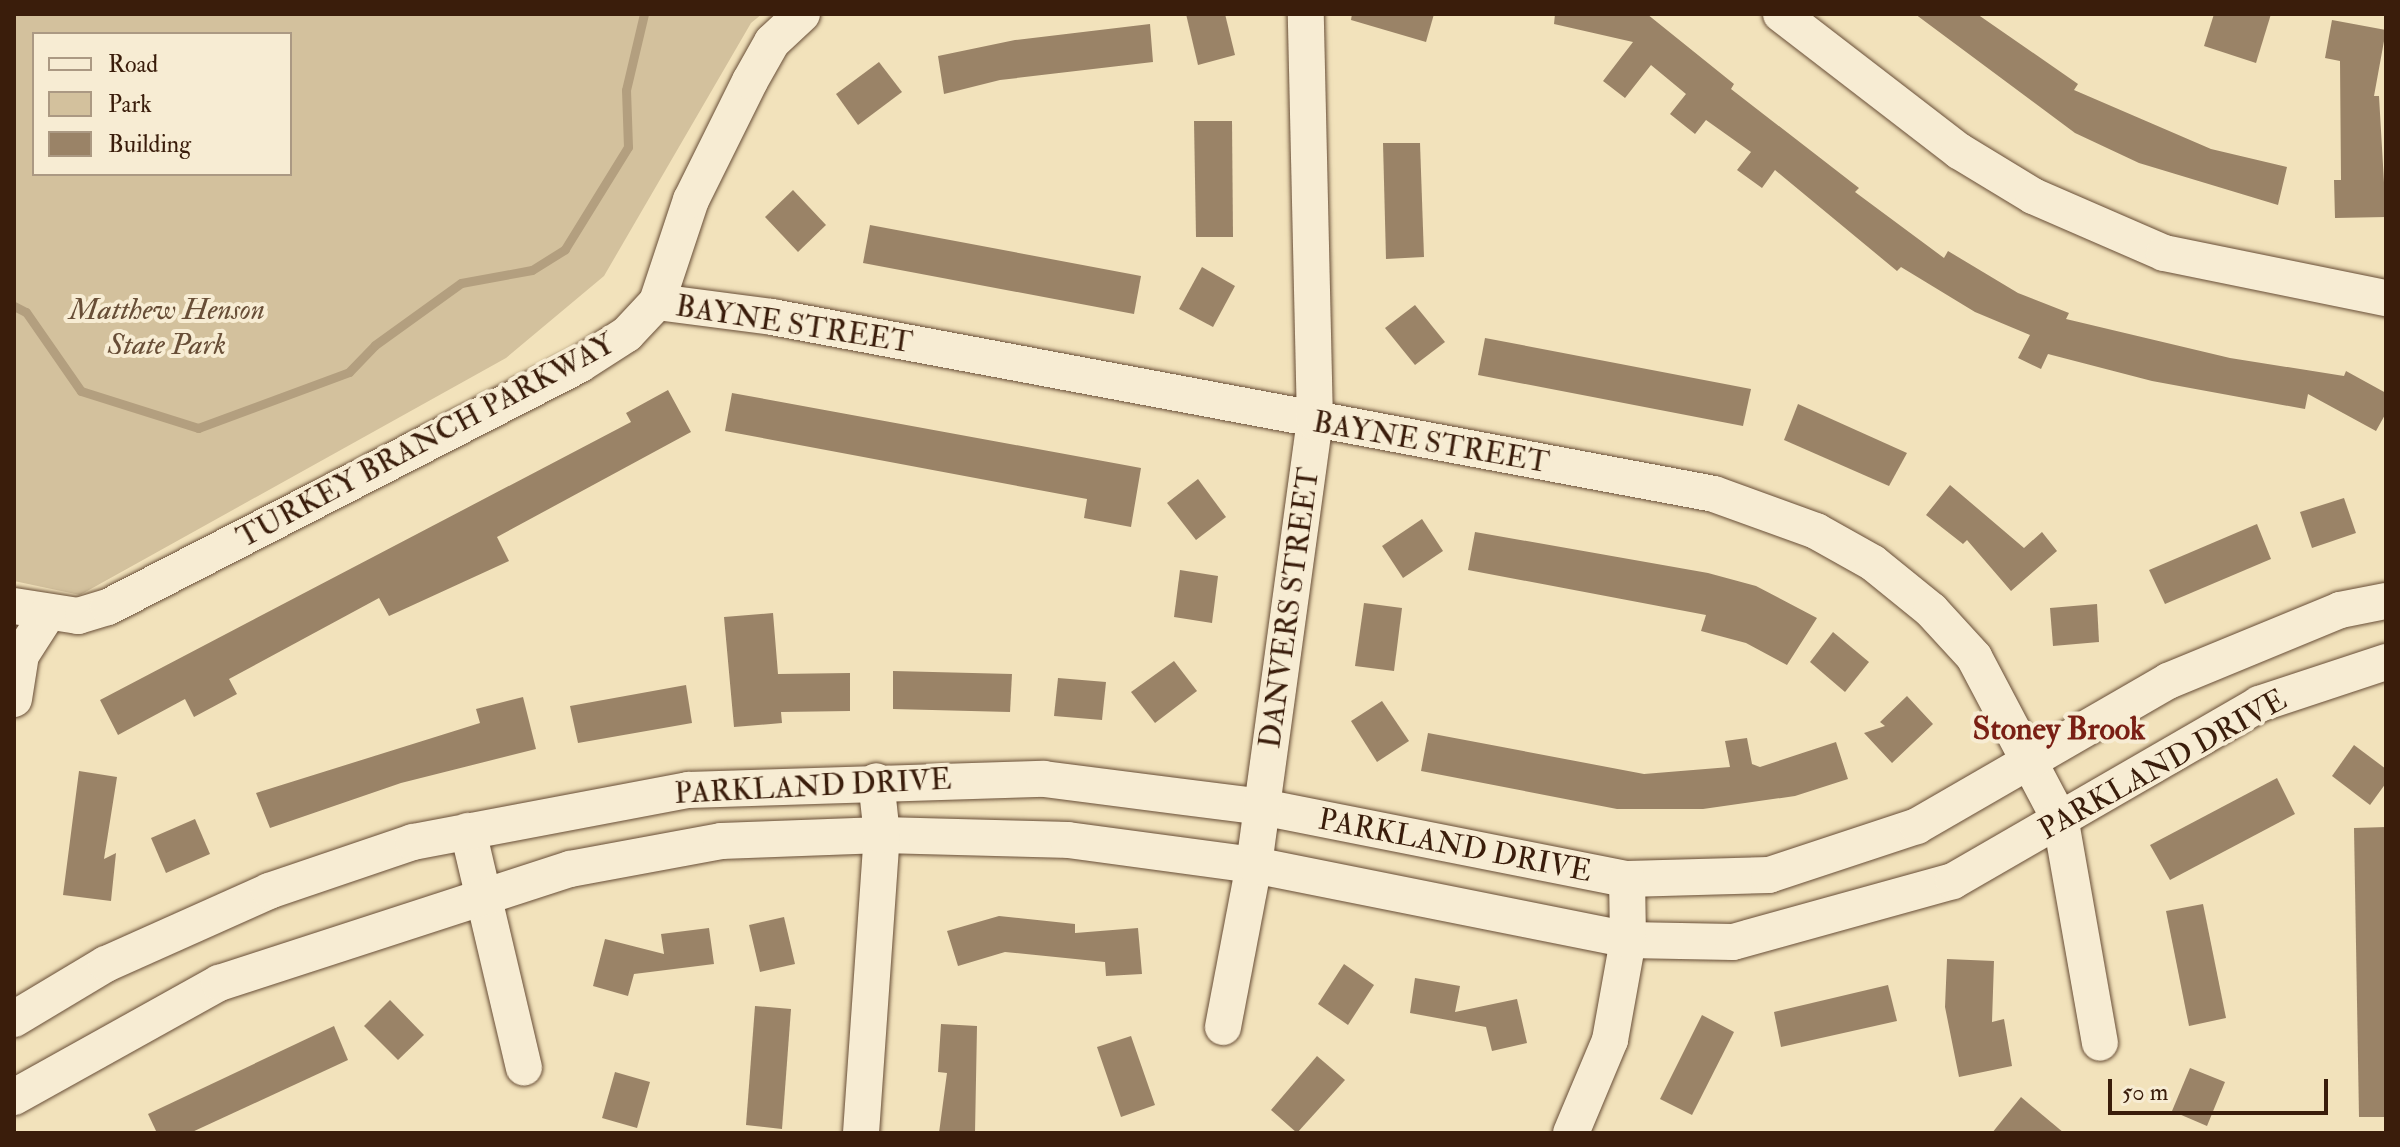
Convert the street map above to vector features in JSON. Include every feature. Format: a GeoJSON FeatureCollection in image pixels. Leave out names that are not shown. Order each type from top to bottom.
{"type":"FeatureCollection","features":[{"type":"Feature","properties":{"kind":"street","name":"TURKEY BRANCH PARKWAY"},"geometry":{"type":"LineString","coordinates":[[31,610],[78,616],[122,600],[579,365],[627,334],[657,302],[691,200],[750,81],[772,42],[802,14]]}},
{"type":"Feature","properties":{"kind":"street","name":"DANVERS STREET"},"geometry":{"type":"LineString","coordinates":[[1223,1027],[1254,865],[1315,422],[1306,14]]}},
{"type":"Feature","properties":{"kind":"street"},"geometry":{"type":"LineString","coordinates":[[1781,14],[1959,151],[2033,196],[2164,253],[2386,298]]}},
{"type":"Feature","properties":{"kind":"street","name":"BAYNE STREET"},"geometry":{"type":"LineString","coordinates":[[657,302],[772,317],[1315,422],[1714,494],[1816,531],[1873,563],[1931,610],[1974,657],[2061,822],[2100,1043]]}},
{"type":"Feature","properties":{"kind":"street","name":"PARKLAND DRIVE"},"geometry":{"type":"LineString","coordinates":[[14,1019],[106,964],[269,891],[413,842],[688,790],[876,781],[1044,779],[1262,807],[1627,879],[1769,875],[1825,859],[1917,826],[2207,663],[2340,610],[2386,601]]}},
{"type":"Feature","properties":{"kind":"street"},"geometry":{"type":"LineString","coordinates":[[14,699],[31,610]]}},
{"type":"Feature","properties":{"kind":"street","name":"PARKLAND DRIVE"},"geometry":{"type":"LineString","coordinates":[[14,1097],[219,983],[482,894],[570,869],[721,841],[882,835],[1068,840],[1254,865],[1628,940],[1733,942],[1847,915],[1953,881],[2061,822],[2259,704],[2386,662]]}},
{"type":"Feature","properties":{"kind":"street"},"geometry":{"type":"LineString","coordinates":[[861,1133],[882,835],[876,781]]}},
{"type":"Feature","properties":{"kind":"street"},"geometry":{"type":"LineString","coordinates":[[468,831],[524,1067]]}},
{"type":"Feature","properties":{"kind":"street"},"geometry":{"type":"LineString","coordinates":[[1571,1133],[1610,1040],[1628,940],[1627,879]]}},
{"type":"Feature","properties":{"kind":"green space","name":"Matthew Henson State Park"},"geometry":{"type":"Polygon","coordinates":[[[14,14],[762,14],[751,23],[604,276],[506,358],[80,595],[14,581],[14,14]]]}},
{"type":"Feature","properties":{"kind":"building"},"geometry":{"type":"Polygon","coordinates":[[[1186,14],[1225,14],[1235,55],[1198,65],[1186,14]]]}},
{"type":"Feature","properties":{"kind":"building"},"geometry":{"type":"Polygon","coordinates":[[[1352,14],[1434,14],[1426,42],[1351,20],[1352,14]]]}},
{"type":"Feature","properties":{"kind":"building"},"geometry":{"type":"Polygon","coordinates":[[[1555,14],[1647,14],[1734,84],[1731,89],[1859,188],[1855,192],[1944,258],[1948,251],[2018,293],[2069,313],[2066,319],[2230,358],[2344,376],[2346,371],[2386,393],[2386,413],[2376,431],[2308,394],[2305,409],[2152,381],[2048,354],[2041,369],[2018,358],[2030,335],[1975,312],[1901,267],[1897,271],[1775,170],[1762,188],[1737,170],[1751,152],[1706,120],[1695,134],[1670,114],[1686,94],[1651,65],[1625,98],[1603,81],[1633,42],[1554,24],[1555,14]]]}},
{"type":"Feature","properties":{"kind":"building"},"geometry":{"type":"Polygon","coordinates":[[[1915,14],[1977,14],[2078,84],[2074,90],[2211,149],[2287,167],[2278,205],[2139,163],[2075,133],[1915,14]]]}},
{"type":"Feature","properties":{"kind":"building"},"geometry":{"type":"Polygon","coordinates":[[[2214,14],[2271,14],[2256,63],[2204,46],[2214,14]]]}},
{"type":"Feature","properties":{"kind":"building"},"geometry":{"type":"Polygon","coordinates":[[[2332,20],[2386,30],[2374,96],[2379,96],[2386,217],[2335,218],[2334,180],[2341,180],[2340,61],[2325,58],[2332,20]]]}},
{"type":"Feature","properties":{"kind":"building"},"geometry":{"type":"Polygon","coordinates":[[[1150,24],[1153,62],[1000,80],[944,94],[938,56],[1015,40],[1150,24]]]}},
{"type":"Feature","properties":{"kind":"building"},"geometry":{"type":"Polygon","coordinates":[[[879,62],[902,92],[858,125],[836,94],[879,62]]]}},
{"type":"Feature","properties":{"kind":"building"},"geometry":{"type":"Polygon","coordinates":[[[1194,121],[1232,121],[1233,237],[1196,237],[1194,121]]]}},
{"type":"Feature","properties":{"kind":"building"},"geometry":{"type":"Polygon","coordinates":[[[1383,143],[1420,143],[1424,257],[1386,259],[1383,143]]]}},
{"type":"Feature","properties":{"kind":"building"},"geometry":{"type":"Polygon","coordinates":[[[793,190],[826,225],[798,252],[765,217],[793,190]]]}},
{"type":"Feature","properties":{"kind":"building"},"geometry":{"type":"Polygon","coordinates":[[[870,225],[1141,276],[1134,314],[863,263],[870,225]]]}},
{"type":"Feature","properties":{"kind":"building"},"geometry":{"type":"Polygon","coordinates":[[[1202,267],[1235,286],[1213,327],[1179,309],[1202,267]]]}},
{"type":"Feature","properties":{"kind":"building"},"geometry":{"type":"Polygon","coordinates":[[[1415,305],[1445,342],[1415,365],[1385,328],[1415,305]]]}},
{"type":"Feature","properties":{"kind":"building"},"geometry":{"type":"Polygon","coordinates":[[[1485,338],[1751,389],[1743,426],[1478,375],[1485,338]]]}},
{"type":"Feature","properties":{"kind":"building"},"geometry":{"type":"Polygon","coordinates":[[[668,390],[691,432],[497,537],[509,561],[389,616],[379,598],[229,679],[237,694],[194,717],[185,699],[118,735],[100,700],[631,422],[626,413],[668,390]]]}},
{"type":"Feature","properties":{"kind":"building"},"geometry":{"type":"Polygon","coordinates":[[[732,393],[1141,468],[1131,527],[1084,518],[1087,499],[725,431],[732,393]]]}},
{"type":"Feature","properties":{"kind":"building"},"geometry":{"type":"Polygon","coordinates":[[[1798,404],[1907,453],[1889,486],[1784,440],[1798,404]]]}},
{"type":"Feature","properties":{"kind":"building"},"geometry":{"type":"Polygon","coordinates":[[[1198,479],[1226,517],[1196,540],[1167,503],[1198,479]]]}},
{"type":"Feature","properties":{"kind":"building"},"geometry":{"type":"Polygon","coordinates":[[[1950,485],[2024,548],[2042,532],[2057,551],[2011,591],[1967,540],[1963,544],[1926,515],[1950,485]]]}},
{"type":"Feature","properties":{"kind":"building"},"geometry":{"type":"Polygon","coordinates":[[[2344,498],[2356,533],[2312,548],[2300,512],[2344,498]]]}},
{"type":"Feature","properties":{"kind":"building"},"geometry":{"type":"Polygon","coordinates":[[[1422,519],[1443,551],[1403,578],[1382,546],[1422,519]]]}},
{"type":"Feature","properties":{"kind":"building"},"geometry":{"type":"Polygon","coordinates":[[[2257,524],[2271,559],[2165,604],[2149,570],[2257,524]]]}},
{"type":"Feature","properties":{"kind":"building"},"geometry":{"type":"Polygon","coordinates":[[[1475,532],[1708,573],[1756,586],[1817,618],[1787,665],[1746,643],[1701,631],[1706,615],[1468,570],[1475,532]]]}},
{"type":"Feature","properties":{"kind":"building"},"geometry":{"type":"Polygon","coordinates":[[[1180,570],[1218,576],[1212,623],[1174,617],[1180,570]]]}},
{"type":"Feature","properties":{"kind":"building"},"geometry":{"type":"Polygon","coordinates":[[[1364,603],[1402,608],[1394,671],[1355,666],[1364,603]]]}},
{"type":"Feature","properties":{"kind":"building"},"geometry":{"type":"Polygon","coordinates":[[[2097,604],[2099,642],[2053,646],[2050,608],[2097,604]]]}},
{"type":"Feature","properties":{"kind":"building"},"geometry":{"type":"Polygon","coordinates":[[[773,613],[778,674],[850,673],[850,711],[781,712],[782,723],[734,727],[724,617],[773,613]]]}},
{"type":"Feature","properties":{"kind":"building"},"geometry":{"type":"Polygon","coordinates":[[[1833,632],[1869,662],[1845,692],[1810,662],[1833,632]]]}},
{"type":"Feature","properties":{"kind":"building"},"geometry":{"type":"Polygon","coordinates":[[[1174,661],[1197,691],[1155,723],[1131,692],[1174,661]]]}},
{"type":"Feature","properties":{"kind":"building"},"geometry":{"type":"Polygon","coordinates":[[[893,671],[1012,674],[1010,712],[893,709],[893,671]]]}},
{"type":"Feature","properties":{"kind":"building"},"geometry":{"type":"Polygon","coordinates":[[[1058,678],[1106,682],[1102,720],[1054,716],[1058,678]]]}},
{"type":"Feature","properties":{"kind":"building"},"geometry":{"type":"Polygon","coordinates":[[[686,685],[692,723],[578,743],[570,706],[686,685]]]}},
{"type":"Feature","properties":{"kind":"building"},"geometry":{"type":"Polygon","coordinates":[[[1907,696],[1933,724],[1892,763],[1864,733],[1885,726],[1880,722],[1907,696]]]}},
{"type":"Feature","properties":{"kind":"building"},"geometry":{"type":"Polygon","coordinates":[[[523,697],[536,749],[401,783],[270,828],[256,793],[480,723],[476,709],[523,697]]]}},
{"type":"Feature","properties":{"kind":"building"},"geometry":{"type":"Polygon","coordinates":[[[1382,701],[1409,741],[1377,762],[1351,721],[1382,701]]]}},
{"type":"Feature","properties":{"kind":"building"},"geometry":{"type":"Polygon","coordinates":[[[1428,733],[1644,774],[1730,767],[1725,741],[1747,738],[1752,764],[1760,767],[1836,742],[1848,779],[1795,796],[1703,809],[1617,809],[1421,771],[1428,733]]]}},
{"type":"Feature","properties":{"kind":"building"},"geometry":{"type":"Polygon","coordinates":[[[2354,745],[2386,769],[2386,783],[2370,805],[2332,776],[2354,745]]]}},
{"type":"Feature","properties":{"kind":"building"},"geometry":{"type":"Polygon","coordinates":[[[79,771],[117,777],[104,859],[116,853],[111,901],[63,895],[79,771]]]}},
{"type":"Feature","properties":{"kind":"building"},"geometry":{"type":"Polygon","coordinates":[[[2277,778],[2295,814],[2170,880],[2150,845],[2277,778]]]}},
{"type":"Feature","properties":{"kind":"building"},"geometry":{"type":"Polygon","coordinates":[[[195,819],[210,854],[166,873],[151,838],[195,819]]]}},
{"type":"Feature","properties":{"kind":"building"},"geometry":{"type":"Polygon","coordinates":[[[2386,827],[2386,1117],[2359,1117],[2354,828],[2386,827]]]}},
{"type":"Feature","properties":{"kind":"building"},"geometry":{"type":"Polygon","coordinates":[[[2203,904],[2226,1018],[2189,1026],[2166,911],[2203,904]]]}},
{"type":"Feature","properties":{"kind":"building"},"geometry":{"type":"Polygon","coordinates":[[[999,916],[1075,924],[1075,933],[1138,928],[1142,974],[1106,976],[1105,962],[1005,952],[958,966],[947,931],[999,916]]]}},
{"type":"Feature","properties":{"kind":"building"},"geometry":{"type":"Polygon","coordinates":[[[784,917],[795,964],[760,972],[749,925],[784,917]]]}},
{"type":"Feature","properties":{"kind":"building"},"geometry":{"type":"Polygon","coordinates":[[[709,928],[714,964],[634,974],[628,996],[593,986],[605,939],[664,954],[661,934],[709,928]]]}},
{"type":"Feature","properties":{"kind":"building"},"geometry":{"type":"Polygon","coordinates":[[[1947,959],[1994,961],[1992,1022],[2004,1019],[2012,1066],[1959,1077],[1945,1007],[1947,959]]]}},
{"type":"Feature","properties":{"kind":"building"},"geometry":{"type":"Polygon","coordinates":[[[1344,964],[1374,985],[1348,1025],[1318,1004],[1344,964]]]}},
{"type":"Feature","properties":{"kind":"building"},"geometry":{"type":"Polygon","coordinates":[[[1415,978],[1460,986],[1455,1012],[1517,999],[1527,1043],[1492,1051],[1486,1027],[1410,1013],[1415,978]]]}},
{"type":"Feature","properties":{"kind":"building"},"geometry":{"type":"Polygon","coordinates":[[[1888,985],[1897,1021],[1781,1047],[1774,1012],[1888,985]]]}},
{"type":"Feature","properties":{"kind":"building"},"geometry":{"type":"Polygon","coordinates":[[[390,1000],[424,1035],[398,1060],[364,1026],[390,1000]]]}},
{"type":"Feature","properties":{"kind":"building"},"geometry":{"type":"Polygon","coordinates":[[[755,1006],[791,1009],[782,1129],[746,1125],[755,1006]]]}},
{"type":"Feature","properties":{"kind":"building"},"geometry":{"type":"Polygon","coordinates":[[[1702,1015],[1734,1032],[1692,1115],[1660,1099],[1702,1015]]]}},
{"type":"Feature","properties":{"kind":"building"},"geometry":{"type":"Polygon","coordinates":[[[941,1024],[977,1026],[975,1133],[939,1133],[947,1073],[938,1072],[941,1024]]]}},
{"type":"Feature","properties":{"kind":"building"},"geometry":{"type":"Polygon","coordinates":[[[334,1026],[348,1060],[190,1133],[157,1133],[148,1114],[334,1026]]]}},
{"type":"Feature","properties":{"kind":"building"},"geometry":{"type":"Polygon","coordinates":[[[1131,1036],[1155,1105],[1121,1117],[1097,1047],[1131,1036]]]}},
{"type":"Feature","properties":{"kind":"building"},"geometry":{"type":"Polygon","coordinates":[[[1317,1056],[1345,1080],[1297,1133],[1271,1110],[1317,1056]]]}},
{"type":"Feature","properties":{"kind":"building"},"geometry":{"type":"Polygon","coordinates":[[[2190,1068],[2225,1082],[2207,1126],[2172,1111],[2190,1068]]]}},
{"type":"Feature","properties":{"kind":"building"},"geometry":{"type":"Polygon","coordinates":[[[615,1072],[650,1082],[637,1128],[602,1118],[615,1072]]]}},
{"type":"Feature","properties":{"kind":"building"},"geometry":{"type":"Polygon","coordinates":[[[2021,1097],[2064,1133],[1992,1133],[2021,1097]]]}},
{"type":"Feature","properties":{"kind":"waterway"},"geometry":{"type":"LineString","coordinates":[[14,306],[26,312],[81,391],[198,428],[349,372],[375,345],[461,283],[532,270],[565,249],[628,147],[626,90],[644,14]]}},
{"type":"Feature","properties":{"kind":"district","name":"Stoney Brook"},"geometry":{"type":"Point","coordinates":[2059,729]}}]}
